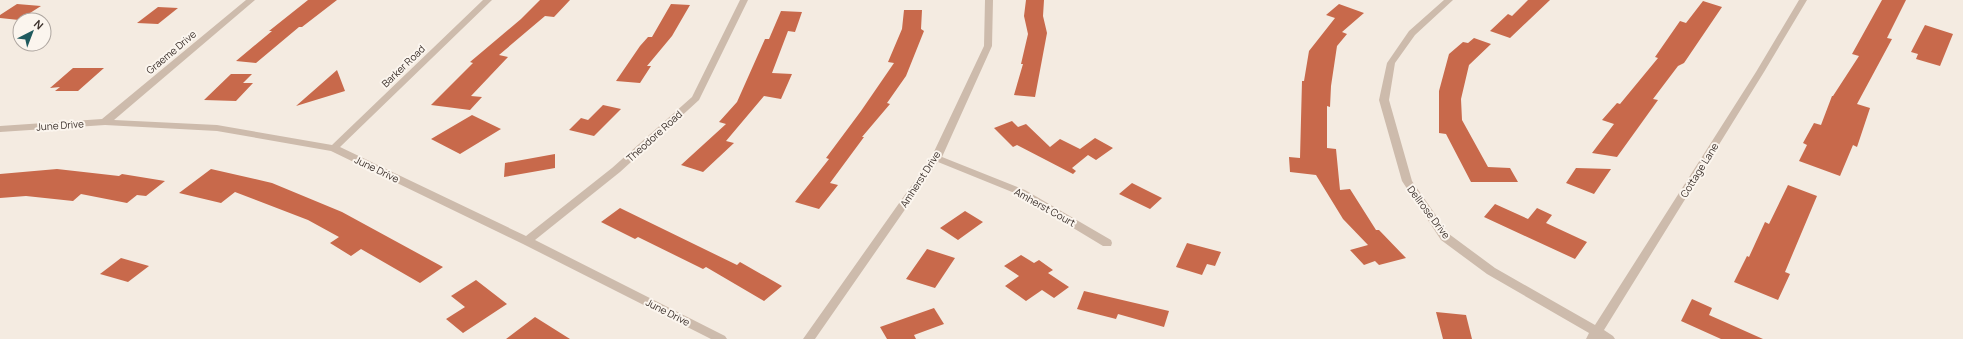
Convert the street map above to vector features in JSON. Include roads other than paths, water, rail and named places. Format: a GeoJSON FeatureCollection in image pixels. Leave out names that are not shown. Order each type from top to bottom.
{"type":"FeatureCollection","features":[{"type":"Feature","properties":{"kind":"street","name":"Graeme Drive"},"geometry":{"type":"LineString","coordinates":[[105,122],[251,0]]}},
{"type":"Feature","properties":{"kind":"street","name":"Barker Road"},"geometry":{"type":"LineString","coordinates":[[334,148],[488,0]]}},
{"type":"Feature","properties":{"kind":"street","name":"Theodore Road"},"geometry":{"type":"LineString","coordinates":[[527,241],[616,170],[696,98],[744,0]]}},
{"type":"Feature","properties":{"kind":"street","name":"Amherst Drive"},"geometry":{"type":"LineString","coordinates":[[809,339],[936,158],[988,46],[989,0]]}},
{"type":"Feature","properties":{"kind":"street","name":"Dellrose Drive"},"geometry":{"type":"LineString","coordinates":[[1449,0],[1412,33],[1391,63],[1384,100],[1407,181],[1445,237],[1491,271],[1595,336],[1609,339]]}},
{"type":"Feature","properties":{"kind":"street","name":"Cottage Lane"},"geometry":{"type":"LineString","coordinates":[[1595,336],[1760,72],[1803,0]]}},
{"type":"Feature","properties":{"kind":"street","name":"June Drive"},"geometry":{"type":"LineString","coordinates":[[0,129],[105,122],[217,128],[334,148],[527,241],[721,339]]}},
{"type":"Feature","properties":{"kind":"street","name":"Amherst Court"},"geometry":{"type":"LineString","coordinates":[[936,158],[1021,192],[1107,243]]}}]}
